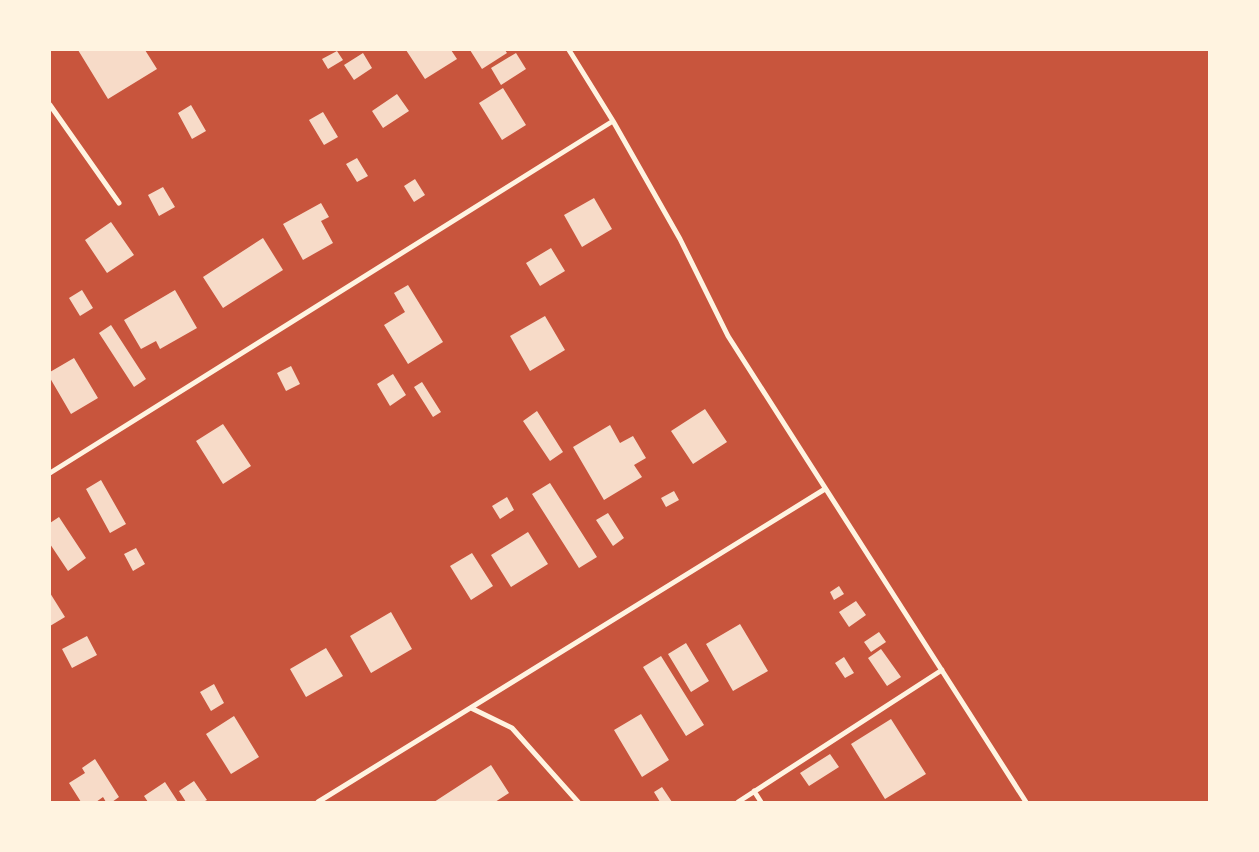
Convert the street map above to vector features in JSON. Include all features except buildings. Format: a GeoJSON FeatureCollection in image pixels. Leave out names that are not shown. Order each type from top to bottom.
{"type":"FeatureCollection","features":[{"type":"Feature","properties":{"kind":"street"},"geometry":{"type":"LineString","coordinates":[[569,50],[613,121],[680,239],[728,336],[1026,802]]}},
{"type":"Feature","properties":{"kind":"street"},"geometry":{"type":"LineString","coordinates":[[50,105],[119,203]]}},
{"type":"Feature","properties":{"kind":"street"},"geometry":{"type":"LineString","coordinates":[[50,473],[613,121]]}},
{"type":"Feature","properties":{"kind":"street"},"geometry":{"type":"LineString","coordinates":[[318,802],[825,488]]}},
{"type":"Feature","properties":{"kind":"street"},"geometry":{"type":"LineString","coordinates":[[738,802],[942,670]]}},
{"type":"Feature","properties":{"kind":"street"},"geometry":{"type":"LineString","coordinates":[[471,708],[512,728],[578,802]]}},
{"type":"Feature","properties":{"kind":"street"},"geometry":{"type":"LineString","coordinates":[[754,791],[762,802]]}}]}
